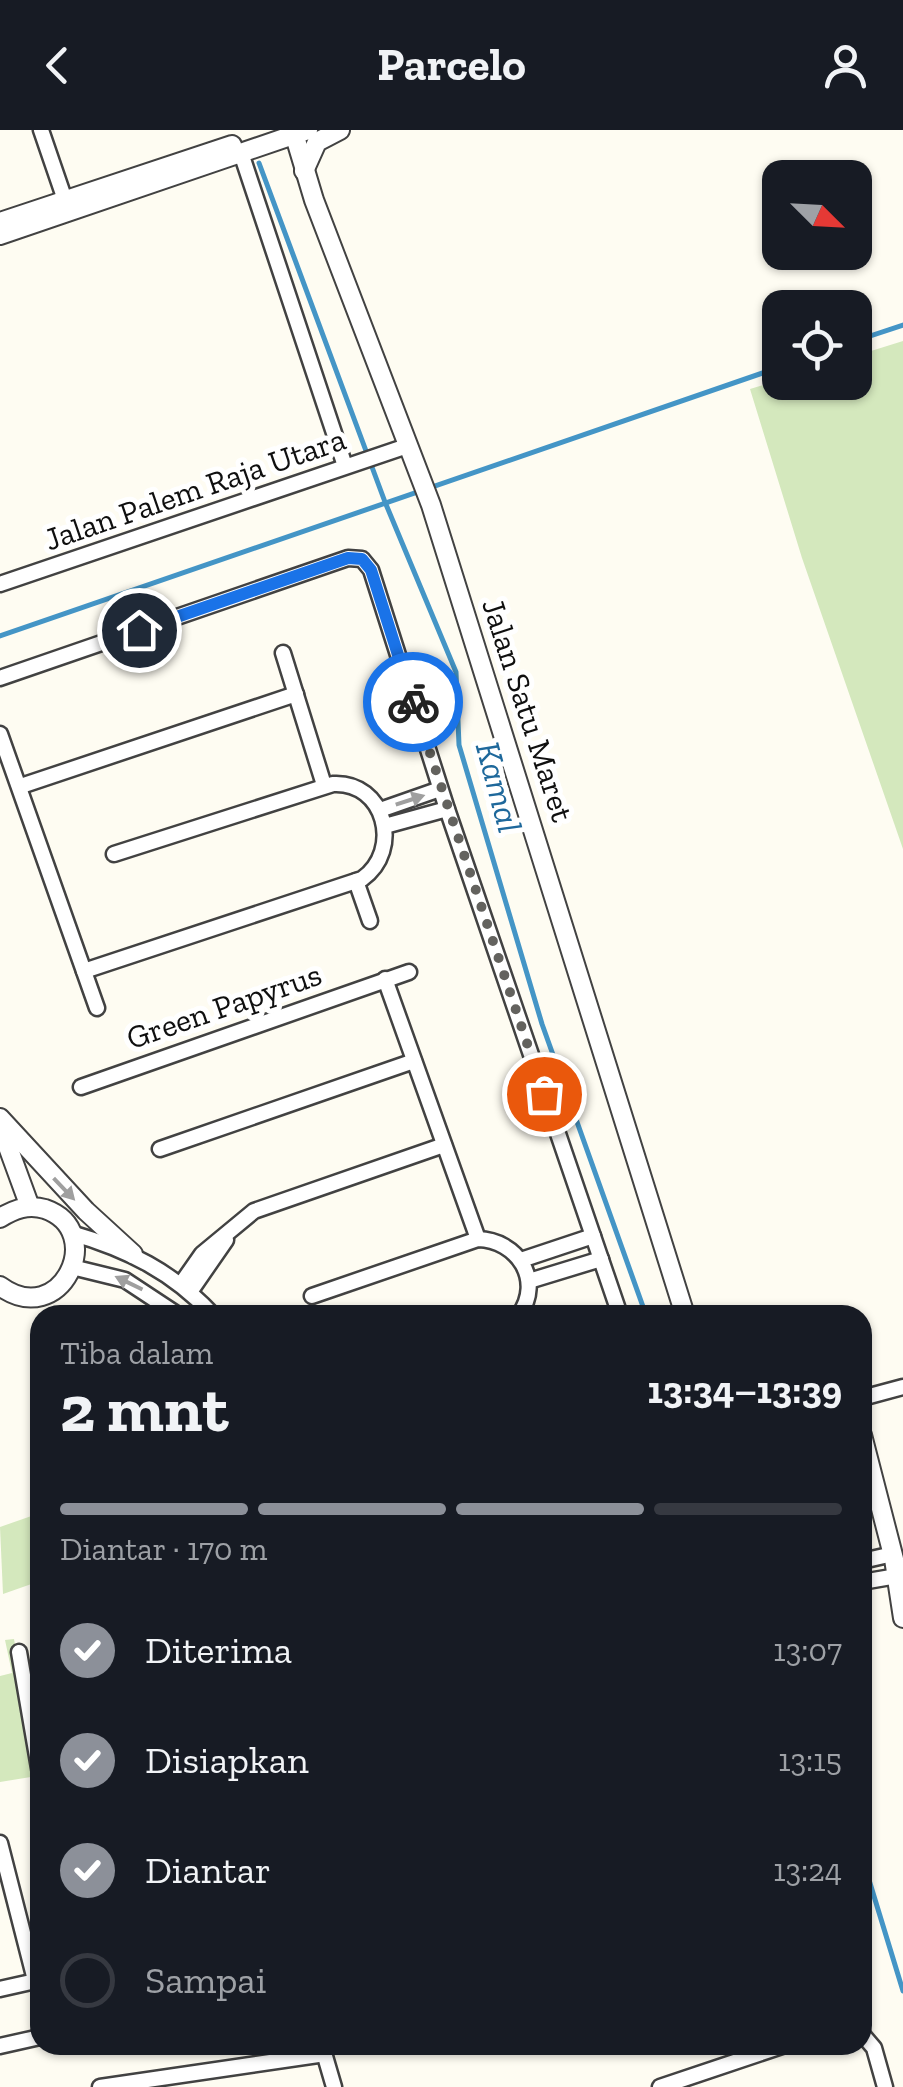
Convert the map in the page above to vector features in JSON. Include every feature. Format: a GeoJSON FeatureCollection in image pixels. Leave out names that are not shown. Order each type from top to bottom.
{"type":"FeatureCollection","features":[{"type":"Feature","properties":{"kind":"street"},"geometry":{"type":"LineString","coordinates":[[40,130],[65,200]]}},
{"type":"Feature","properties":{"kind":"street"},"geometry":{"type":"LineString","coordinates":[[304,171],[317,142],[340,130]]}},
{"type":"Feature","properties":{"kind":"street"},"geometry":{"type":"LineString","coordinates":[[0,222],[238,142],[294,131]]}},
{"type":"Feature","properties":{"kind":"street","name":"Jalan Satu Maret"},"geometry":{"type":"LineString","coordinates":[[294,131],[304,171],[401,448],[420,477],[431,505],[682,1305]]}},
{"type":"Feature","properties":{"kind":"street"},"geometry":{"type":"LineString","coordinates":[[0,235],[238,142]]}},
{"type":"Feature","properties":{"kind":"street"},"geometry":{"type":"LineString","coordinates":[[238,142],[345,466]]}},
{"type":"Feature","properties":{"kind":"street","name":"Jalan Palem Raja Utara"},"geometry":{"type":"LineString","coordinates":[[0,584],[401,448]]}},
{"type":"Feature","properties":{"kind":"street"},"geometry":{"type":"LineString","coordinates":[[0,678],[348,558],[362,559],[371,570],[440,790],[617,1305]]}},
{"type":"Feature","properties":{"kind":"street"},"geometry":{"type":"LineString","coordinates":[[283,652],[324,785]]}},
{"type":"Feature","properties":{"kind":"street"},"geometry":{"type":"LineString","coordinates":[[20,786],[296,694]]}},
{"type":"Feature","properties":{"kind":"street","name":"Green Papyrus"},"geometry":{"type":"LineString","coordinates":[[0,734],[97,1008]]}},
{"type":"Feature","properties":{"kind":"street"},"geometry":{"type":"LineString","coordinates":[[84,971],[356,881],[378,861],[385,826],[380,810],[356,787],[324,785],[114,854]]}},
{"type":"Feature","properties":{"kind":"street"},"geometry":{"type":"LineString","coordinates":[[380,810],[440,790]]}},
{"type":"Feature","properties":{"kind":"street"},"geometry":{"type":"LineString","coordinates":[[385,826],[447,810]]}},
{"type":"Feature","properties":{"kind":"street"},"geometry":{"type":"LineString","coordinates":[[356,881],[370,921]]}},
{"type":"Feature","properties":{"kind":"street","name":"Green Papyrus"},"geometry":{"type":"LineString","coordinates":[[81,1087],[409,972]]}},
{"type":"Feature","properties":{"kind":"street"},"geometry":{"type":"LineString","coordinates":[[385,979],[478,1240]]}},
{"type":"Feature","properties":{"kind":"street"},"geometry":{"type":"LineString","coordinates":[[160,1148],[414,1061]]}},
{"type":"Feature","properties":{"kind":"street"},"geometry":{"type":"LineString","coordinates":[[0,1122],[30,1207]]}},
{"type":"Feature","properties":{"kind":"street"},"geometry":{"type":"LineString","coordinates":[[0,1122],[86,1212],[133,1254],[185,1288],[203,1305]]}},
{"type":"Feature","properties":{"kind":"street"},"geometry":{"type":"LineString","coordinates":[[185,1288],[202,1254],[254,1212],[444,1145]]}},
{"type":"Feature","properties":{"kind":"street"},"geometry":{"type":"LineString","coordinates":[[2,1212],[30,1207],[52,1212],[71,1234],[133,1254]]}},
{"type":"Feature","properties":{"kind":"street"},"geometry":{"type":"LineString","coordinates":[[0,1286],[22,1297],[40,1296],[60,1286],[72,1267],[71,1234]]}},
{"type":"Feature","properties":{"kind":"street"},"geometry":{"type":"LineString","coordinates":[[522,1260],[594,1236]]}},
{"type":"Feature","properties":{"kind":"street"},"geometry":{"type":"LineString","coordinates":[[312,1296],[478,1240],[502,1244],[522,1260],[529,1281],[524,1305]]}},
{"type":"Feature","properties":{"kind":"street"},"geometry":{"type":"LineString","coordinates":[[529,1281],[601,1259]]}},
{"type":"Feature","properties":{"kind":"street"},"geometry":{"type":"LineString","coordinates":[[72,1267],[126,1280],[163,1305]]}},
{"type":"Feature","properties":{"kind":"street"},"geometry":{"type":"LineString","coordinates":[[872,1395],[903,1387]]}},
{"type":"Feature","properties":{"kind":"street"},"geometry":{"type":"LineString","coordinates":[[872,1471],[897,1561],[903,1618]]}},
{"type":"Feature","properties":{"kind":"street"},"geometry":{"type":"LineString","coordinates":[[872,1576],[897,1561]]}},
{"type":"Feature","properties":{"kind":"street"},"geometry":{"type":"LineString","coordinates":[[19,1652],[30,1716]]}},
{"type":"Feature","properties":{"kind":"street"},"geometry":{"type":"LineString","coordinates":[[0,1843],[30,1951]]}},
{"type":"Feature","properties":{"kind":"street"},"geometry":{"type":"LineString","coordinates":[[0,1990],[30,1982]]}},
{"type":"Feature","properties":{"kind":"street"},"geometry":{"type":"LineString","coordinates":[[0,2046],[30,2039]]}},
{"type":"Feature","properties":{"kind":"street"},"geometry":{"type":"LineString","coordinates":[[872,2046],[885,2087]]}},
{"type":"Feature","properties":{"kind":"street"},"geometry":{"type":"LineString","coordinates":[[100,2087],[293,2055]]}},
{"type":"Feature","properties":{"kind":"street"},"geometry":{"type":"LineString","coordinates":[[324,2055],[334,2087]]}},
{"type":"Feature","properties":{"kind":"street"},"geometry":{"type":"LineString","coordinates":[[660,2087],[755,2055]]}},
{"type":"Feature","properties":{"kind":"green space"},"geometry":{"type":"Polygon","coordinates":[[[903,341],[903,849],[802,558],[750,389],[762,385],[762,400],[872,400],[872,351],[903,341]]]}},
{"type":"Feature","properties":{"kind":"green space"},"geometry":{"type":"Polygon","coordinates":[[[30,1516],[30,1585],[3,1594],[0,1527],[30,1516]]]}},
{"type":"Feature","properties":{"kind":"green space"},"geometry":{"type":"Polygon","coordinates":[[[14,1639],[30,1734],[30,1777],[0,1782],[0,1676],[12,1673],[5,1640],[14,1639]]]}},
{"type":"Feature","properties":{"kind":"waterway","name":"Kamal"},"geometry":{"type":"LineString","coordinates":[[259,163],[385,502],[456,672],[459,745],[542,1024],[642,1305]]}},
{"type":"Feature","properties":{"kind":"waterway"},"geometry":{"type":"LineString","coordinates":[[872,335],[903,325]]}},
{"type":"Feature","properties":{"kind":"waterway"},"geometry":{"type":"LineString","coordinates":[[0,636],[762,373]]}},
{"type":"Feature","properties":{"kind":"waterway","name":"Kamal"},"geometry":{"type":"LineString","coordinates":[[872,1890],[903,1991]]}},
{"type":"Feature","properties":{"kind":"way so far"},"geometry":{"type":"LineString","coordinates":[[413,702],[544,1094]]}},
{"type":"Feature","properties":{"kind":"route"},"geometry":{"type":"LineString","coordinates":[[139,630],[348,558],[362,559],[371,570],[413,702]]}}]}
